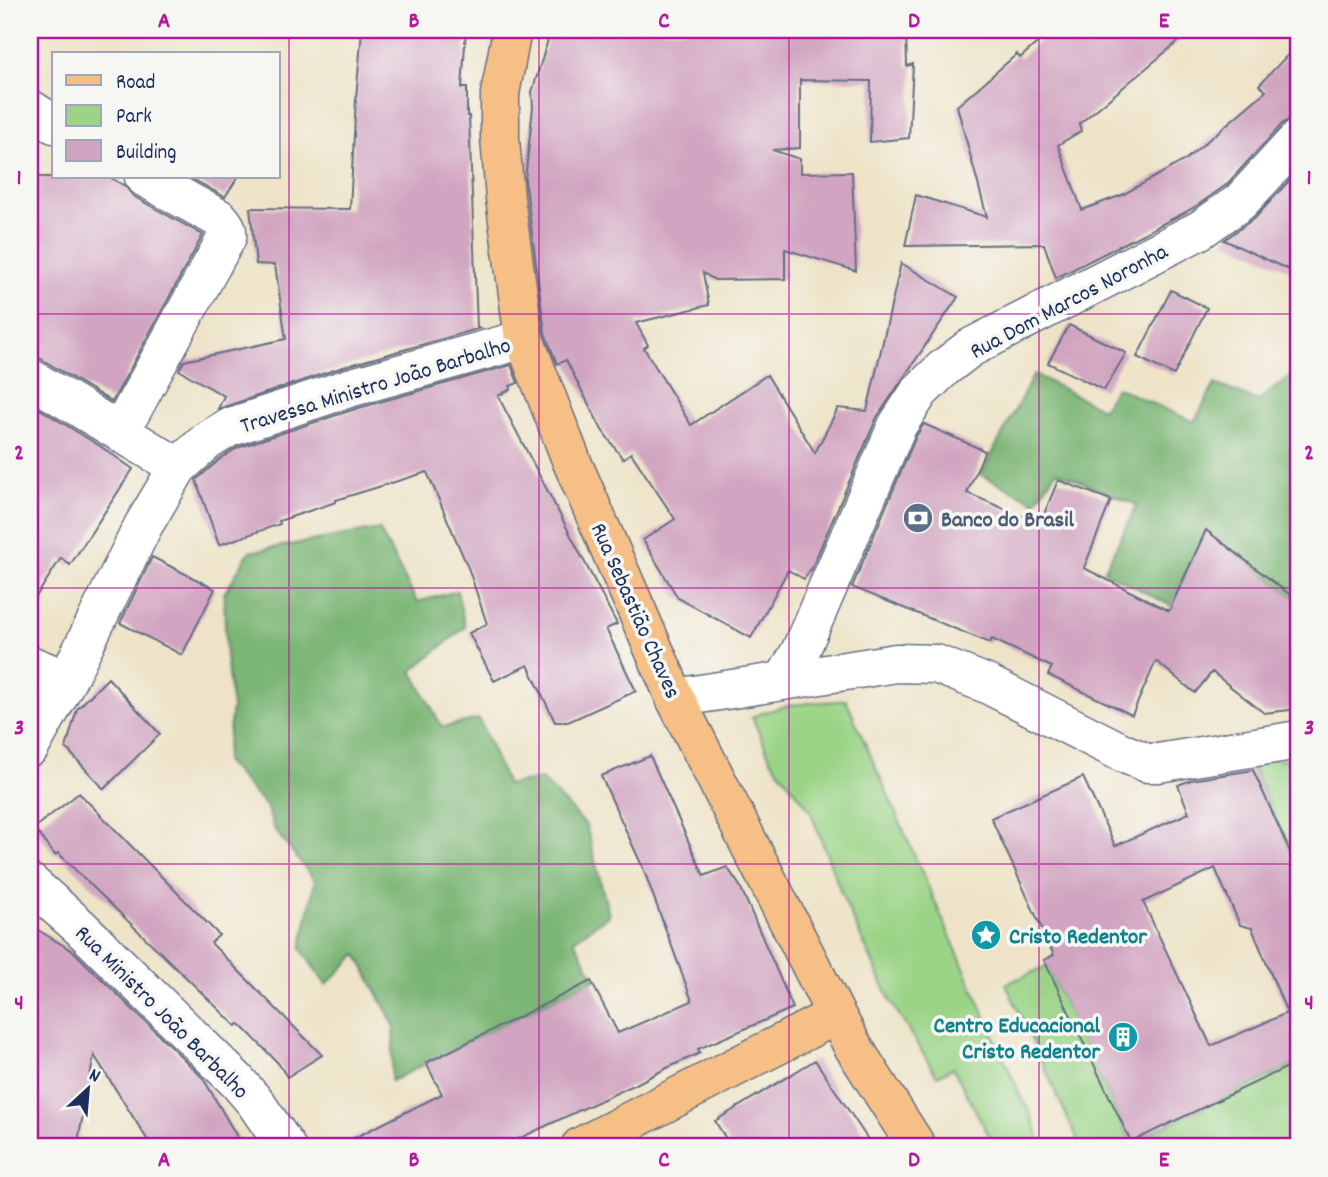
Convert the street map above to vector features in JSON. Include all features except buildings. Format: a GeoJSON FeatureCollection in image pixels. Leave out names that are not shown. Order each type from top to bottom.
{"type":"FeatureCollection","features":[{"type":"Feature","properties":{"kind":"main road","name":"Rua Sebastião Chaves"},"geometry":{"type":"LineString","coordinates":[[512,30],[500,94],[500,138],[505,198],[524,339],[572,462],[675,698],[836,1015],[916,1147]]}},
{"type":"Feature","properties":{"kind":"main road"},"geometry":{"type":"LineString","coordinates":[[580,1147],[836,1015]]}},
{"type":"Feature","properties":{"kind":"street"},"geometry":{"type":"LineString","coordinates":[[30,109],[52,123]]}},
{"type":"Feature","properties":{"kind":"street","name":"Rua Dom Marcos Noronha"},"geometry":{"type":"LineString","coordinates":[[784,680],[800,652],[898,426],[920,391],[944,368],[971,348],[1200,230],[1240,202],[1298,139]]}},
{"type":"Feature","properties":{"kind":"street"},"geometry":{"type":"LineString","coordinates":[[120,432],[228,232],[220,219],[146,178]]}},
{"type":"Feature","properties":{"kind":"street","name":"Travessa Ministro João Barbalho"},"geometry":{"type":"LineString","coordinates":[[30,747],[67,680],[143,526],[178,467],[207,441],[228,428],[349,387],[524,339]]}},
{"type":"Feature","properties":{"kind":"street"},"geometry":{"type":"LineString","coordinates":[[30,377],[178,467]]}},
{"type":"Feature","properties":{"kind":"street"},"geometry":{"type":"LineString","coordinates":[[675,698],[896,663],[936,664],[987,684],[1147,763],[1158,764],[1298,740]]}},
{"type":"Feature","properties":{"kind":"street"},"geometry":{"type":"LineString","coordinates":[[30,664],[67,680]]}},
{"type":"Feature","properties":{"kind":"street","name":"Rua Ministro João Barbalho"},"geometry":{"type":"LineString","coordinates":[[30,883],[80,927],[237,1081],[256,1102],[286,1147]]}},
{"type":"Feature","properties":{"kind":"green space"},"geometry":{"type":"Polygon","coordinates":[[[1298,370],[1298,601],[1206,530],[1171,606],[1104,571],[1137,505],[1056,471],[1036,502],[981,475],[1034,374],[1102,409],[1116,387],[1194,422],[1215,384],[1258,401],[1298,370]]]}},
{"type":"Feature","properties":{"kind":"green space"},"geometry":{"type":"Polygon","coordinates":[[[379,529],[417,602],[457,591],[465,627],[412,671],[442,727],[479,719],[507,785],[541,779],[586,825],[609,915],[574,940],[595,979],[391,1081],[394,1025],[357,954],[326,985],[301,949],[315,881],[275,830],[266,806],[225,761],[232,708],[226,656],[224,594],[249,552],[379,529]]]}},
{"type":"Feature","properties":{"kind":"green space"},"geometry":{"type":"Polygon","coordinates":[[[846,700],[1029,1110],[1043,1147],[995,1147],[953,1068],[937,1076],[891,1002],[844,900],[810,810],[771,760],[752,717],[788,706],[846,700]]]}},
{"type":"Feature","properties":{"kind":"green space"},"geometry":{"type":"Polygon","coordinates":[[[1248,757],[1298,761],[1298,869],[1248,757]]]}},
{"type":"Feature","properties":{"kind":"green space"},"geometry":{"type":"Polygon","coordinates":[[[1047,966],[1131,1142],[1298,1062],[1298,1140],[1280,1147],[1081,1147],[1006,984],[1047,966]]]}},
{"type":"Feature","properties":{"kind":"place","name":"Banco do Brasil"},"geometry":{"type":"Point","coordinates":[918,518]}},
{"type":"Feature","properties":{"kind":"place","name":"Cristo Redentor"},"geometry":{"type":"Point","coordinates":[986,935]}},
{"type":"Feature","properties":{"kind":"place","name":"Centro Educacional Cristo Redentor"},"geometry":{"type":"Point","coordinates":[1123,1037]}}]}
